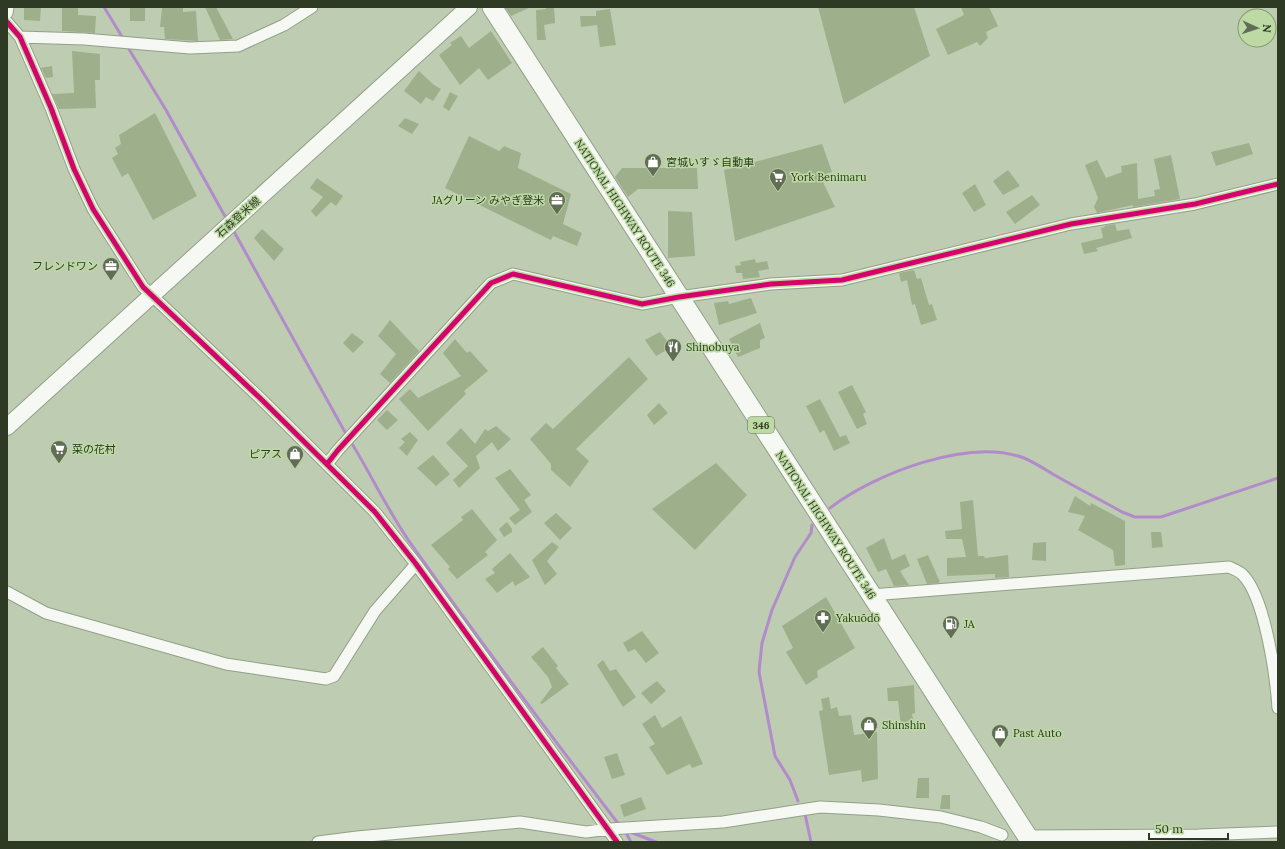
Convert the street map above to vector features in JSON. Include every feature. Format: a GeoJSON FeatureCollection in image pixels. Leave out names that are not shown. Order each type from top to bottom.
{"type":"FeatureCollection","features":[{"type":"Feature","properties":{"kind":"highway","name":"NATIONAL HIGHWAY ROUTE 346"},"geometry":{"type":"LineString","coordinates":[[492,7],[1026,834]]}},
{"type":"Feature","properties":{"kind":"main road","name":"石森登米線"},"geometry":{"type":"LineString","coordinates":[[7,427],[469,7]]}},
{"type":"Feature","properties":{"kind":"street"},"geometry":{"type":"LineString","coordinates":[[7,13],[8,7]]}},
{"type":"Feature","properties":{"kind":"street"},"geometry":{"type":"LineString","coordinates":[[20,37],[84,39],[190,48],[238,46],[284,25],[312,7]]}},
{"type":"Feature","properties":{"kind":"street"},"geometry":{"type":"LineString","coordinates":[[7,22],[20,37],[51,108],[74,169],[93,209],[126,261],[152,296],[375,512],[416,564],[609,829],[615,841]]}},
{"type":"Feature","properties":{"kind":"street"},"geometry":{"type":"LineString","coordinates":[[327,464],[338,450],[492,283],[513,274],[642,304],[679,297],[771,284],[842,280],[1071,224],[1195,204],[1278,184]]}},
{"type":"Feature","properties":{"kind":"street"},"geometry":{"type":"LineString","coordinates":[[7,592],[46,613],[226,664],[326,679],[334,676],[375,611],[416,564]]}},
{"type":"Feature","properties":{"kind":"street"},"geometry":{"type":"LineString","coordinates":[[871,595],[1229,567],[1242,574],[1256,593],[1275,671],[1278,708]]}},
{"type":"Feature","properties":{"kind":"street"},"geometry":{"type":"LineString","coordinates":[[318,842],[520,822],[586,832],[609,829],[723,822],[820,806],[880,810],[941,817],[981,827],[1000,839],[1026,834],[1199,835],[1278,832]]}},
{"type":"Feature","properties":{"kind":"building"},"geometry":{"type":"Polygon","coordinates":[[[24,7],[41,7],[40,21],[24,20],[24,7]]]}},
{"type":"Feature","properties":{"kind":"building"},"geometry":{"type":"Polygon","coordinates":[[[62,7],[78,7],[78,15],[96,16],[95,33],[62,31],[62,7]]]}},
{"type":"Feature","properties":{"kind":"building"},"geometry":{"type":"Polygon","coordinates":[[[130,7],[145,7],[145,21],[130,21],[130,7]]]}},
{"type":"Feature","properties":{"kind":"building"},"geometry":{"type":"Polygon","coordinates":[[[205,7],[216,7],[233,39],[220,40],[205,7]]]}},
{"type":"Feature","properties":{"kind":"building"},"geometry":{"type":"Polygon","coordinates":[[[505,7],[531,7],[511,16],[505,7]]]}},
{"type":"Feature","properties":{"kind":"building"},"geometry":{"type":"Polygon","coordinates":[[[546,7],[554,7],[555,23],[544,25],[546,40],[537,40],[536,10],[546,9],[546,7]]]}},
{"type":"Feature","properties":{"kind":"building"},"geometry":{"type":"Polygon","coordinates":[[[818,7],[914,7],[930,56],[844,104],[818,7]]]}},
{"type":"Feature","properties":{"kind":"building"},"geometry":{"type":"Polygon","coordinates":[[[961,7],[989,7],[998,26],[986,32],[988,38],[980,46],[977,42],[948,55],[936,29],[964,15],[961,7]]]}},
{"type":"Feature","properties":{"kind":"building"},"geometry":{"type":"Polygon","coordinates":[[[162,8],[183,8],[183,12],[196,11],[198,41],[165,39],[164,27],[160,27],[162,8]]]}},
{"type":"Feature","properties":{"kind":"building"},"geometry":{"type":"Polygon","coordinates":[[[610,9],[616,45],[600,47],[597,25],[581,27],[580,16],[596,16],[596,11],[610,9]]]}},
{"type":"Feature","properties":{"kind":"building"},"geometry":{"type":"Polygon","coordinates":[[[491,31],[512,63],[488,80],[479,68],[460,85],[439,55],[452,45],[450,43],[461,36],[469,48],[491,31]]]}},
{"type":"Feature","properties":{"kind":"building"},"geometry":{"type":"Polygon","coordinates":[[[72,51],[100,54],[100,80],[95,80],[96,108],[59,109],[52,94],[74,93],[72,51]]]}},
{"type":"Feature","properties":{"kind":"building"},"geometry":{"type":"Polygon","coordinates":[[[52,66],[53,77],[46,78],[41,68],[52,66]]]}},
{"type":"Feature","properties":{"kind":"building"},"geometry":{"type":"Polygon","coordinates":[[[419,71],[434,85],[441,89],[433,101],[426,97],[421,104],[404,91],[419,71]]]}},
{"type":"Feature","properties":{"kind":"building"},"geometry":{"type":"Polygon","coordinates":[[[450,92],[458,96],[449,111],[443,107],[450,92]]]}},
{"type":"Feature","properties":{"kind":"building"},"geometry":{"type":"Polygon","coordinates":[[[155,113],[197,196],[153,220],[128,173],[122,177],[112,158],[118,154],[115,148],[121,144],[119,135],[155,113]]]}},
{"type":"Feature","properties":{"kind":"building"},"geometry":{"type":"Polygon","coordinates":[[[405,118],[419,124],[412,134],[398,126],[405,118]]]}},
{"type":"Feature","properties":{"kind":"building"},"geometry":{"type":"Polygon","coordinates":[[[469,136],[499,151],[504,146],[521,153],[518,168],[571,194],[563,224],[582,233],[577,246],[553,236],[551,240],[445,188],[469,136]]]}},
{"type":"Feature","properties":{"kind":"building"},"geometry":{"type":"Polygon","coordinates":[[[1249,143],[1253,154],[1216,166],[1211,152],[1249,143]]]}},
{"type":"Feature","properties":{"kind":"building","name":"York Benimaru"},"geometry":{"type":"Polygon","coordinates":[[[822,144],[832,172],[820,176],[835,207],[735,241],[724,170],[822,144]]]}},
{"type":"Feature","properties":{"kind":"building"},"geometry":{"type":"Polygon","coordinates":[[[1171,155],[1180,199],[1133,207],[1133,205],[1097,213],[1094,207],[1098,198],[1085,165],[1097,160],[1106,178],[1122,172],[1121,166],[1137,163],[1138,199],[1155,196],[1154,190],[1160,189],[1154,159],[1171,155]]]}},
{"type":"Feature","properties":{"kind":"building"},"geometry":{"type":"Polygon","coordinates":[[[622,168],[697,168],[698,189],[638,189],[628,197],[615,177],[622,168]]]}},
{"type":"Feature","properties":{"kind":"building"},"geometry":{"type":"Polygon","coordinates":[[[1008,170],[1020,186],[1003,195],[993,181],[1008,170]]]}},
{"type":"Feature","properties":{"kind":"building"},"geometry":{"type":"Polygon","coordinates":[[[317,178],[343,196],[336,206],[331,202],[316,217],[311,211],[323,197],[310,188],[317,178]]]}},
{"type":"Feature","properties":{"kind":"building"},"geometry":{"type":"Polygon","coordinates":[[[975,184],[986,205],[974,212],[962,193],[975,184]]]}},
{"type":"Feature","properties":{"kind":"building"},"geometry":{"type":"Polygon","coordinates":[[[1032,195],[1040,205],[1015,224],[1006,212],[1032,195]]]}},
{"type":"Feature","properties":{"kind":"building"},"geometry":{"type":"Polygon","coordinates":[[[668,211],[692,212],[695,256],[668,258],[668,211]]]}},
{"type":"Feature","properties":{"kind":"building"},"geometry":{"type":"Polygon","coordinates":[[[1115,224],[1117,231],[1129,229],[1132,238],[1096,248],[1098,251],[1084,254],[1081,243],[1103,238],[1101,228],[1115,224]]]}},
{"type":"Feature","properties":{"kind":"building"},"geometry":{"type":"Polygon","coordinates":[[[262,229],[284,249],[274,261],[254,238],[262,229]]]}},
{"type":"Feature","properties":{"kind":"building"},"geometry":{"type":"Polygon","coordinates":[[[755,259],[756,263],[767,261],[769,269],[758,271],[760,277],[743,279],[742,273],[736,273],[735,266],[741,265],[740,262],[755,259]]]}},
{"type":"Feature","properties":{"kind":"building"},"geometry":{"type":"Polygon","coordinates":[[[914,270],[917,279],[921,278],[929,305],[932,304],[937,320],[921,325],[915,304],[912,305],[907,280],[901,282],[899,273],[914,270]]]}},
{"type":"Feature","properties":{"kind":"building"},"geometry":{"type":"Polygon","coordinates":[[[751,298],[757,313],[719,325],[714,303],[728,301],[729,304],[751,298]]]}},
{"type":"Feature","properties":{"kind":"building"},"geometry":{"type":"Polygon","coordinates":[[[390,320],[419,351],[390,383],[380,374],[396,354],[378,336],[390,320]]]}},
{"type":"Feature","properties":{"kind":"building"},"geometry":{"type":"Polygon","coordinates":[[[760,323],[765,338],[760,340],[760,348],[738,357],[729,339],[760,323]]]}},
{"type":"Feature","properties":{"kind":"building"},"geometry":{"type":"Polygon","coordinates":[[[660,332],[672,347],[656,356],[645,340],[660,332]]]}},
{"type":"Feature","properties":{"kind":"building"},"geometry":{"type":"Polygon","coordinates":[[[352,333],[364,342],[353,353],[343,343],[352,333]]]}},
{"type":"Feature","properties":{"kind":"building"},"geometry":{"type":"Polygon","coordinates":[[[455,339],[467,353],[470,351],[488,371],[464,391],[466,394],[428,431],[399,399],[410,389],[418,398],[461,376],[443,353],[455,339]]]}},
{"type":"Feature","properties":{"kind":"building"},"geometry":{"type":"Polygon","coordinates":[[[629,357],[648,379],[576,449],[589,461],[570,487],[551,470],[551,464],[530,439],[546,423],[553,429],[629,357]]]}},
{"type":"Feature","properties":{"kind":"building"},"geometry":{"type":"Polygon","coordinates":[[[852,385],[866,412],[863,414],[867,424],[857,429],[838,392],[852,385]]]}},
{"type":"Feature","properties":{"kind":"building"},"geometry":{"type":"Polygon","coordinates":[[[820,399],[840,437],[846,435],[850,443],[834,451],[824,430],[820,433],[806,406],[820,399]]]}},
{"type":"Feature","properties":{"kind":"building"},"geometry":{"type":"Polygon","coordinates":[[[659,403],[668,413],[654,425],[647,415],[659,403]]]}},
{"type":"Feature","properties":{"kind":"building"},"geometry":{"type":"Polygon","coordinates":[[[387,410],[398,420],[387,430],[377,420],[387,410]]]}},
{"type":"Feature","properties":{"kind":"building"},"geometry":{"type":"Polygon","coordinates":[[[496,426],[511,439],[498,451],[492,442],[476,456],[480,468],[459,488],[453,480],[468,466],[446,443],[461,428],[475,444],[485,429],[488,431],[496,426]]]}},
{"type":"Feature","properties":{"kind":"building"},"geometry":{"type":"Polygon","coordinates":[[[410,432],[418,440],[407,456],[399,448],[405,442],[401,439],[410,432]]]}},
{"type":"Feature","properties":{"kind":"building"},"geometry":{"type":"Polygon","coordinates":[[[433,455],[450,474],[436,486],[417,468],[433,455]]]}},
{"type":"Feature","properties":{"kind":"building"},"geometry":{"type":"Polygon","coordinates":[[[716,463],[747,495],[695,550],[652,509],[716,463]]]}},
{"type":"Feature","properties":{"kind":"building"},"geometry":{"type":"Polygon","coordinates":[[[510,469],[531,495],[524,500],[532,512],[515,525],[509,518],[520,510],[495,478],[510,469]]]}},
{"type":"Feature","properties":{"kind":"building"},"geometry":{"type":"Polygon","coordinates":[[[1075,496],[1090,506],[1091,503],[1125,521],[1125,565],[1115,566],[1113,550],[1078,530],[1085,516],[1068,512],[1075,496]]]}},
{"type":"Feature","properties":{"kind":"building"},"geometry":{"type":"Polygon","coordinates":[[[973,500],[978,556],[984,556],[985,558],[1008,555],[1009,577],[995,578],[995,574],[947,576],[947,558],[966,557],[962,539],[946,539],[945,531],[962,529],[960,502],[973,500]]]}},
{"type":"Feature","properties":{"kind":"building"},"geometry":{"type":"Polygon","coordinates":[[[472,509],[497,540],[485,552],[488,555],[457,579],[448,569],[450,567],[431,545],[463,520],[461,517],[472,509]]]}},
{"type":"Feature","properties":{"kind":"building"},"geometry":{"type":"Polygon","coordinates":[[[556,513],[572,528],[560,540],[544,523],[556,513]]]}},
{"type":"Feature","properties":{"kind":"building"},"geometry":{"type":"Polygon","coordinates":[[[507,522],[512,529],[512,532],[504,537],[499,529],[507,522]]]}},
{"type":"Feature","properties":{"kind":"building"},"geometry":{"type":"Polygon","coordinates":[[[1151,532],[1161,532],[1163,547],[1152,548],[1151,532]]]}},
{"type":"Feature","properties":{"kind":"building"},"geometry":{"type":"Polygon","coordinates":[[[884,538],[892,560],[905,554],[910,566],[900,571],[909,585],[894,586],[886,569],[878,572],[866,548],[884,538]]]}},
{"type":"Feature","properties":{"kind":"building"},"geometry":{"type":"Polygon","coordinates":[[[552,542],[559,547],[547,561],[557,574],[545,585],[532,560],[552,542]]]}},
{"type":"Feature","properties":{"kind":"building"},"geometry":{"type":"Polygon","coordinates":[[[1046,542],[1046,561],[1032,560],[1033,543],[1046,542]]]}},
{"type":"Feature","properties":{"kind":"building"},"geometry":{"type":"Polygon","coordinates":[[[510,553],[530,577],[515,586],[513,581],[497,593],[485,579],[495,573],[492,569],[510,553]]]}},
{"type":"Feature","properties":{"kind":"building"},"geometry":{"type":"Polygon","coordinates":[[[928,555],[940,582],[938,583],[927,584],[917,559],[928,555]]]}},
{"type":"Feature","properties":{"kind":"building"},"geometry":{"type":"Polygon","coordinates":[[[826,597],[855,648],[817,671],[818,677],[806,685],[786,652],[793,648],[782,626],[826,597]]]}},
{"type":"Feature","properties":{"kind":"building"},"geometry":{"type":"Polygon","coordinates":[[[642,631],[659,653],[646,663],[635,649],[628,652],[623,643],[642,631]]]}},
{"type":"Feature","properties":{"kind":"building"},"geometry":{"type":"Polygon","coordinates":[[[543,647],[558,666],[556,668],[569,684],[542,704],[540,703],[552,687],[548,677],[531,657],[543,647]]]}},
{"type":"Feature","properties":{"kind":"building"},"geometry":{"type":"Polygon","coordinates":[[[603,660],[610,671],[616,669],[636,697],[623,707],[597,665],[603,660]]]}},
{"type":"Feature","properties":{"kind":"building"},"geometry":{"type":"Polygon","coordinates":[[[657,681],[666,691],[651,704],[641,693],[657,681]]]}},
{"type":"Feature","properties":{"kind":"building"},"geometry":{"type":"Polygon","coordinates":[[[914,685],[915,713],[912,714],[914,724],[901,726],[898,701],[888,701],[887,688],[914,685]]]}},
{"type":"Feature","properties":{"kind":"building"},"geometry":{"type":"Polygon","coordinates":[[[829,697],[831,709],[837,707],[839,716],[851,715],[854,735],[877,732],[878,779],[862,782],[861,770],[829,775],[819,711],[823,710],[821,699],[829,697]]]}},
{"type":"Feature","properties":{"kind":"building"},"geometry":{"type":"Polygon","coordinates":[[[655,715],[662,728],[681,716],[703,764],[692,768],[690,764],[667,775],[649,747],[655,744],[642,724],[655,715]]]}},
{"type":"Feature","properties":{"kind":"building"},"geometry":{"type":"Polygon","coordinates":[[[617,753],[625,775],[612,779],[604,757],[617,753]]]}},
{"type":"Feature","properties":{"kind":"building"},"geometry":{"type":"Polygon","coordinates":[[[918,778],[929,778],[929,798],[916,798],[918,778]]]}},
{"type":"Feature","properties":{"kind":"building"},"geometry":{"type":"Polygon","coordinates":[[[942,795],[950,795],[950,809],[940,809],[942,795]]]}},
{"type":"Feature","properties":{"kind":"building"},"geometry":{"type":"Polygon","coordinates":[[[641,797],[646,809],[624,817],[620,805],[641,797]]]}},
{"type":"Feature","properties":{"kind":"waterway"},"geometry":{"type":"LineString","coordinates":[[104,7],[124,40]]}},
{"type":"Feature","properties":{"kind":"waterway"},"geometry":{"type":"LineString","coordinates":[[127,46],[166,110],[227,220]]}},
{"type":"Feature","properties":{"kind":"waterway"},"geometry":{"type":"LineString","coordinates":[[232,228],[400,528],[487,649],[620,826]]}},
{"type":"Feature","properties":{"kind":"waterway"},"geometry":{"type":"LineString","coordinates":[[830,508],[849,495],[896,472],[923,462],[977,452],[1002,453],[1024,458],[1122,512],[1135,517],[1161,517],[1278,478]]}},
{"type":"Feature","properties":{"kind":"waterway"},"geometry":{"type":"LineString","coordinates":[[798,801],[790,780],[775,756],[759,672],[762,643],[772,610],[795,557],[811,533],[812,525]]}},
{"type":"Feature","properties":{"kind":"waterway"},"geometry":{"type":"LineString","coordinates":[[805,814],[811,842]]}},
{"type":"Feature","properties":{"kind":"waterway"},"geometry":{"type":"LineString","coordinates":[[625,831],[631,842]]}},
{"type":"Feature","properties":{"kind":"waterway"},"geometry":{"type":"LineString","coordinates":[[630,832],[656,842]]}},
{"type":"Feature","properties":{"kind":"cycle path"},"geometry":{"type":"LineString","coordinates":[[7,22],[20,37],[51,108],[74,169],[93,209],[143,287],[261,399],[375,512],[416,564],[617,842]]}},
{"type":"Feature","properties":{"kind":"cycle path"},"geometry":{"type":"LineString","coordinates":[[327,464],[338,450],[491,283],[513,274],[642,304],[679,297],[771,284],[842,280],[1071,224],[1195,204],[1278,184]]}},
{"type":"Feature","properties":{"kind":"place","name":"宮城いすゞ自動車"},"geometry":{"type":"Point","coordinates":[653,177]}},
{"type":"Feature","properties":{"kind":"place","name":"York Benimaru"},"geometry":{"type":"Point","coordinates":[778,192]}},
{"type":"Feature","properties":{"kind":"place","name":"JAグリーン みやぎ登米"},"geometry":{"type":"Point","coordinates":[557,215]}},
{"type":"Feature","properties":{"kind":"place","name":"フレンドワン"},"geometry":{"type":"Point","coordinates":[111,281]}},
{"type":"Feature","properties":{"kind":"place","name":"Shinobuya"},"geometry":{"type":"Point","coordinates":[673,362]}},
{"type":"Feature","properties":{"kind":"place","name":"菜の花村"},"geometry":{"type":"Point","coordinates":[59,464]}},
{"type":"Feature","properties":{"kind":"place","name":"ピアス"},"geometry":{"type":"Point","coordinates":[295,469]}},
{"type":"Feature","properties":{"kind":"place","name":"Yakuōdō"},"geometry":{"type":"Point","coordinates":[823,633]}},
{"type":"Feature","properties":{"kind":"place","name":"JA"},"geometry":{"type":"Point","coordinates":[951,639]}},
{"type":"Feature","properties":{"kind":"place","name":"Shinshin"},"geometry":{"type":"Point","coordinates":[869,740]}},
{"type":"Feature","properties":{"kind":"place","name":"Past Auto"},"geometry":{"type":"Point","coordinates":[1000,748]}}]}
